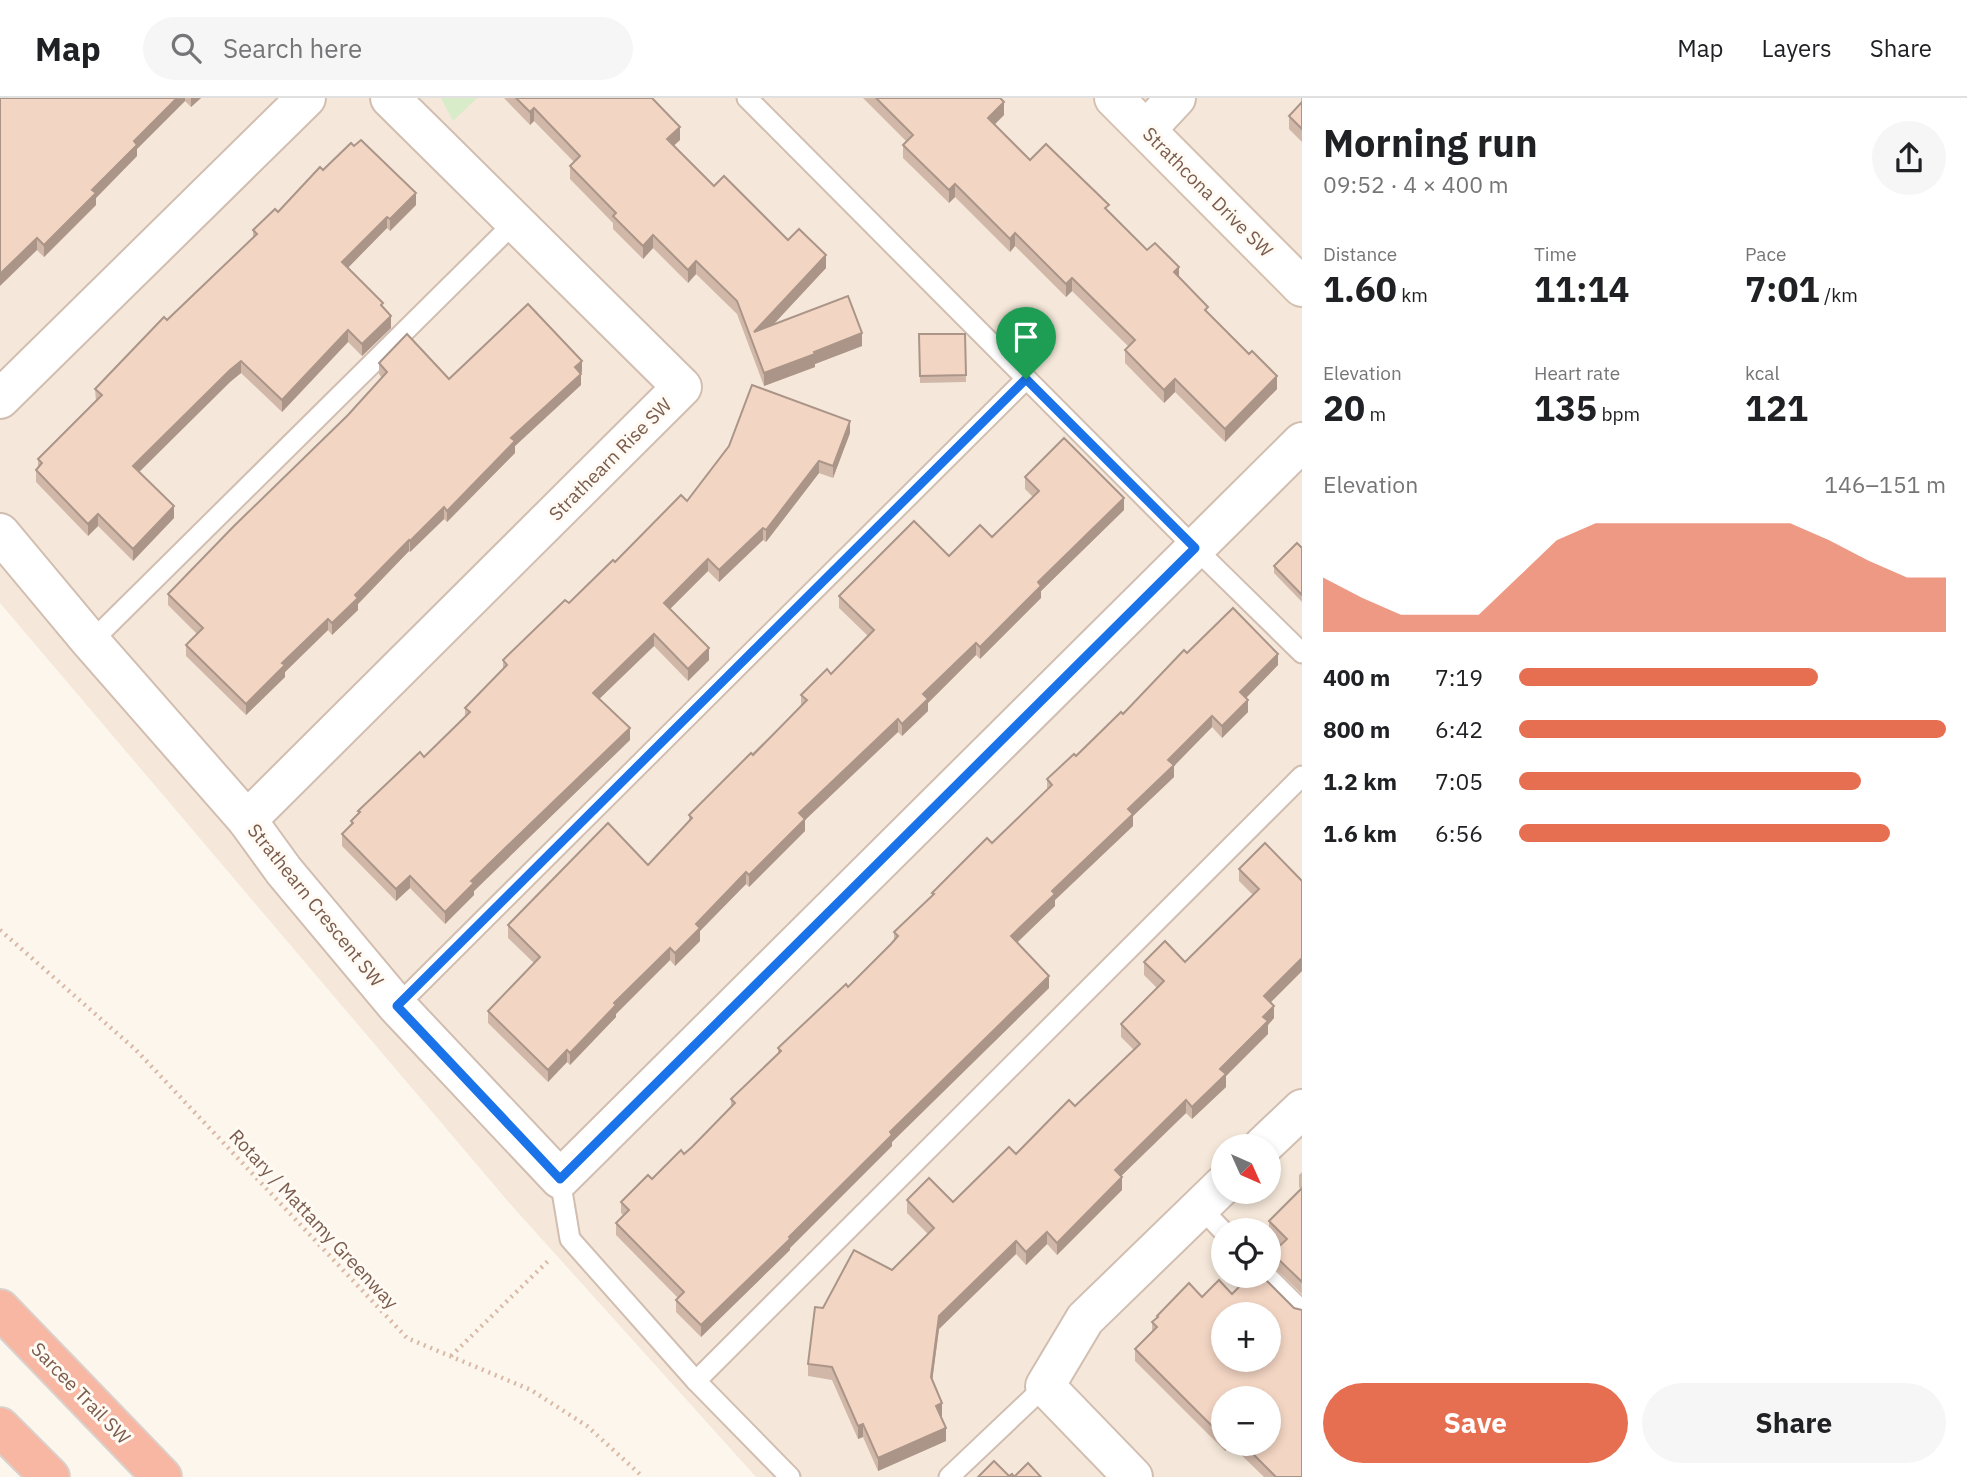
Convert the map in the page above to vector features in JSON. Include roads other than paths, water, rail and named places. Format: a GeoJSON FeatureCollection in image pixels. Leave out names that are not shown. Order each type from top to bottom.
{"type":"FeatureCollection","features":[{"type":"Feature","properties":{"kind":"highway","name":"Sarcee Trail SW"},"geometry":{"type":"LineString","coordinates":[[0,1309],[162,1477]]}},
{"type":"Feature","properties":{"kind":"highway"},"geometry":{"type":"LineString","coordinates":[[0,1427],[50,1477]]}},
{"type":"Feature","properties":{"kind":"street"},"geometry":{"type":"LineString","coordinates":[[0,399],[306,98]]}},
{"type":"Feature","properties":{"kind":"street","name":"Strathearn Rise SW"},"geometry":{"type":"LineString","coordinates":[[247,820],[682,387],[390,98]]}},
{"type":"Feature","properties":{"kind":"street","name":"Strathcona Drive SW"},"geometry":{"type":"LineString","coordinates":[[1114,98],[1302,287]]}},
{"type":"Feature","properties":{"kind":"street"},"geometry":{"type":"LineString","coordinates":[[1146,130],[1176,98]]}},
{"type":"Feature","properties":{"kind":"street"},"geometry":{"type":"LineString","coordinates":[[560,1179],[1302,442]]}},
{"type":"Feature","properties":{"kind":"street","name":"Strathearn Crescent SW"},"geometry":{"type":"LineString","coordinates":[[0,533],[91,642],[247,820],[284,871],[397,1006],[560,1179]]}},
{"type":"Feature","properties":{"kind":"street"},"geometry":{"type":"LineString","coordinates":[[1276,1134],[1302,1109]]}},
{"type":"Feature","properties":{"kind":"street"},"geometry":{"type":"LineString","coordinates":[[1133,1477],[1045,1386],[1085,1319],[1216,1208]]}},
{"type":"Feature","properties":{"kind":"lane"},"geometry":{"type":"LineString","coordinates":[[747,98],[1302,653]]}},
{"type":"Feature","properties":{"kind":"lane"},"geometry":{"type":"LineString","coordinates":[[91,642],[515,222]]}},
{"type":"Feature","properties":{"kind":"lane"},"geometry":{"type":"LineString","coordinates":[[397,1006],[1026,379]]}},
{"type":"Feature","properties":{"kind":"lane"},"geometry":{"type":"LineString","coordinates":[[696,1381],[1302,776]]}},
{"type":"Feature","properties":{"kind":"lane"},"geometry":{"type":"LineString","coordinates":[[560,1179],[570,1239],[696,1381],[790,1477]]}},
{"type":"Feature","properties":{"kind":"lane"},"geometry":{"type":"LineString","coordinates":[[1279,1288],[1302,1311]]}},
{"type":"Feature","properties":{"kind":"lane"},"geometry":{"type":"LineString","coordinates":[[949,1477],[1045,1386]]}}]}
